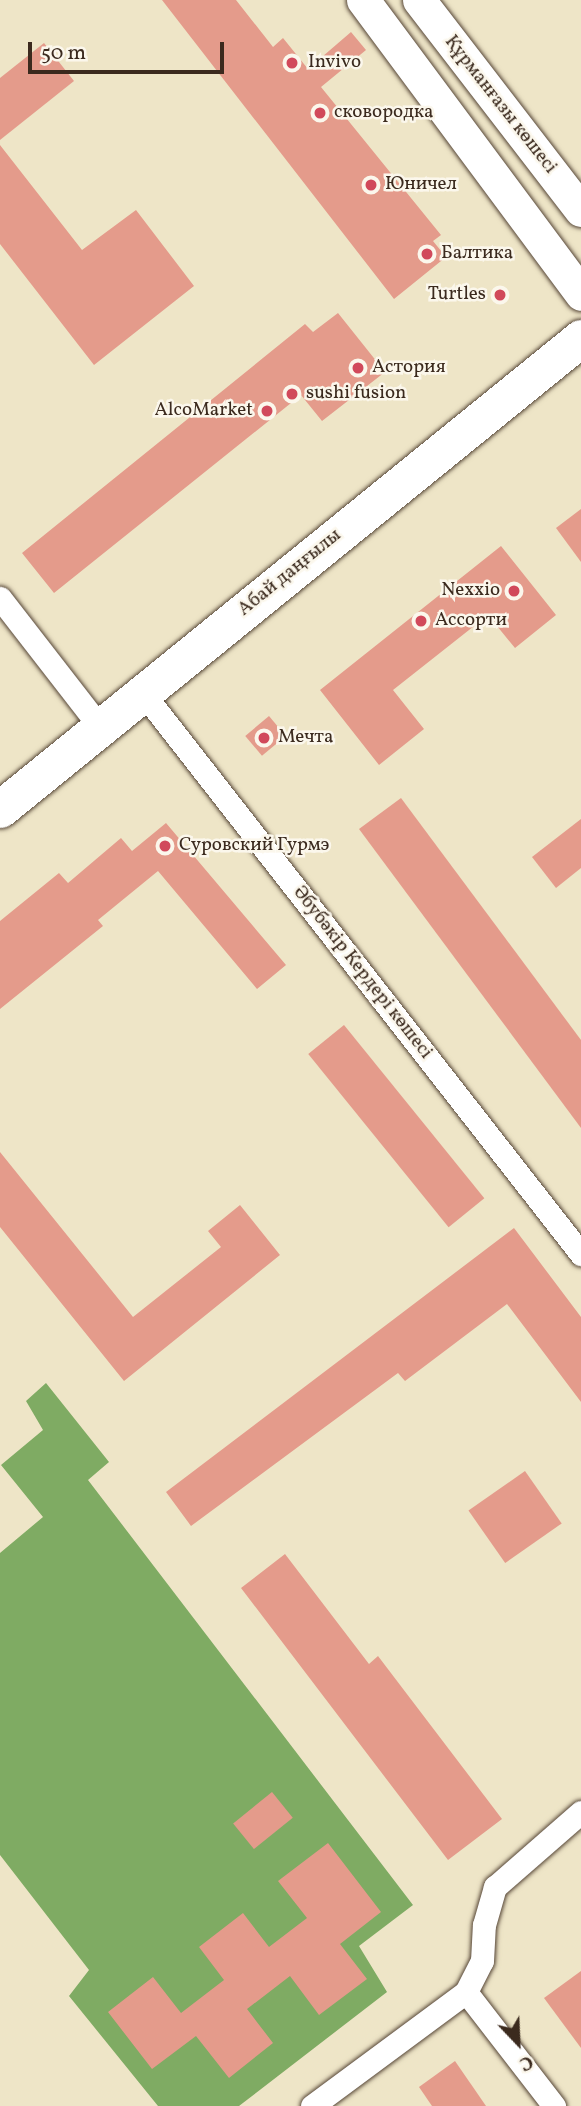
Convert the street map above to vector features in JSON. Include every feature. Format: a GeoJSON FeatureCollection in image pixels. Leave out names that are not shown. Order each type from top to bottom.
{"type":"FeatureCollection","features":[{"type":"Feature","properties":{"kind":"main road","name":"Абай даңғылы"},"geometry":{"type":"LineString","coordinates":[[0,809],[581,338]]}},
{"type":"Feature","properties":{"kind":"street"},"geometry":{"type":"LineString","coordinates":[[363,0],[581,294]]}},
{"type":"Feature","properties":{"kind":"street","name":"Құрманғазы көшесі"},"geometry":{"type":"LineString","coordinates":[[419,0],[581,210]]}},
{"type":"Feature","properties":{"kind":"street"},"geometry":{"type":"LineString","coordinates":[[0,598],[100,727]]}},
{"type":"Feature","properties":{"kind":"street","name":"Әбубәкір Кердері көшесі"},"geometry":{"type":"LineString","coordinates":[[143,692],[581,1254]]}},
{"type":"Feature","properties":{"kind":"street"},"geometry":{"type":"LineString","coordinates":[[312,2106],[466,1992],[482,1961],[484,1926],[490,1898],[502,1876],[581,1812]]}},
{"type":"Feature","properties":{"kind":"street"},"geometry":{"type":"LineString","coordinates":[[466,1992],[554,2106]]}},
{"type":"Feature","properties":{"kind":"green space"},"geometry":{"type":"Polygon","coordinates":[[[46,1383],[109,1462],[88,1480],[413,1905],[359,1946],[387,1992],[239,2106],[158,2106],[69,1996],[89,1970],[0,1855],[0,1553],[43,1517],[1,1465],[43,1430],[26,1401],[46,1383]]]}},
{"type":"Feature","properties":{"kind":"building"},"geometry":{"type":"Polygon","coordinates":[[[162,0],[236,0],[273,47],[283,38],[308,69],[351,32],[366,50],[321,87],[441,235],[433,241],[446,257],[394,299],[162,0]]]}},
{"type":"Feature","properties":{"kind":"building"},"geometry":{"type":"Polygon","coordinates":[[[44,43],[74,81],[0,140],[0,78],[44,43]]]}},
{"type":"Feature","properties":{"kind":"building"},"geometry":{"type":"Polygon","coordinates":[[[0,145],[82,250],[136,210],[194,286],[94,365],[0,244],[0,145]]]}},
{"type":"Feature","properties":{"kind":"building"},"geometry":{"type":"Polygon","coordinates":[[[338,313],[385,372],[322,421],[301,395],[54,593],[22,553],[305,324],[313,332],[338,313]]]}},
{"type":"Feature","properties":{"kind":"building"},"geometry":{"type":"Polygon","coordinates":[[[581,509],[581,562],[556,528],[581,509]]]}},
{"type":"Feature","properties":{"kind":"building"},"geometry":{"type":"Polygon","coordinates":[[[501,546],[556,615],[515,648],[488,615],[393,690],[424,729],[379,765],[320,690],[501,546]]]}},
{"type":"Feature","properties":{"kind":"building"},"geometry":{"type":"Polygon","coordinates":[[[269,716],[286,736],[262,756],[245,736],[269,716]]]}},
{"type":"Feature","properties":{"kind":"building"},"geometry":{"type":"Polygon","coordinates":[[[401,798],[581,1040],[581,1128],[359,829],[401,798]]]}},
{"type":"Feature","properties":{"kind":"building"},"geometry":{"type":"Polygon","coordinates":[[[581,819],[581,868],[556,888],[532,857],[581,819]]]}},
{"type":"Feature","properties":{"kind":"building"},"geometry":{"type":"Polygon","coordinates":[[[166,823],[286,965],[257,989],[158,871],[98,920],[103,926],[0,1009],[0,921],[59,873],[68,883],[121,838],[132,851],[166,823]]]}},
{"type":"Feature","properties":{"kind":"building"},"geometry":{"type":"Polygon","coordinates":[[[344,1025],[484,1198],[449,1227],[308,1054],[344,1025]]]}},
{"type":"Feature","properties":{"kind":"building"},"geometry":{"type":"Polygon","coordinates":[[[0,1152],[133,1317],[221,1247],[208,1231],[240,1205],[280,1255],[124,1381],[0,1227],[0,1152]]]}},
{"type":"Feature","properties":{"kind":"building"},"geometry":{"type":"Polygon","coordinates":[[[514,1228],[581,1317],[581,1402],[507,1304],[405,1381],[398,1373],[191,1526],[166,1492],[514,1228]]]}},
{"type":"Feature","properties":{"kind":"building"},"geometry":{"type":"Polygon","coordinates":[[[525,1471],[562,1523],[505,1563],[468,1511],[525,1471]]]}},
{"type":"Feature","properties":{"kind":"building"},"geometry":{"type":"Polygon","coordinates":[[[285,1554],[369,1664],[378,1656],[502,1819],[448,1860],[241,1588],[285,1554]]]}},
{"type":"Feature","properties":{"kind":"building"},"geometry":{"type":"Polygon","coordinates":[[[272,1792],[293,1818],[254,1849],[233,1823],[272,1792]]]}},
{"type":"Feature","properties":{"kind":"building"},"geometry":{"type":"Polygon","coordinates":[[[328,1843],[381,1912],[340,1944],[367,1979],[319,2015],[290,1976],[247,2009],[273,2043],[229,2078],[196,2036],[152,2069],[108,2012],[153,1977],[181,2013],[224,1980],[199,1947],[243,1913],[269,1947],[307,1918],[278,1881],[328,1843]]]}},
{"type":"Feature","properties":{"kind":"building"},"geometry":{"type":"Polygon","coordinates":[[[581,1971],[581,2048],[544,1998],[581,1971]]]}},
{"type":"Feature","properties":{"kind":"building"},"geometry":{"type":"Polygon","coordinates":[[[455,2061],[486,2106],[432,2106],[419,2087],[455,2061]]]}},
{"type":"Feature","properties":{"kind":"place","name":"Invivo"},"geometry":{"type":"Point","coordinates":[292,63]}},
{"type":"Feature","properties":{"kind":"place","name":"сковородка"},"geometry":{"type":"Point","coordinates":[320,113]}},
{"type":"Feature","properties":{"kind":"place","name":"Юничел"},"geometry":{"type":"Point","coordinates":[371,185]}},
{"type":"Feature","properties":{"kind":"place","name":"Балтика"},"geometry":{"type":"Point","coordinates":[427,254]}},
{"type":"Feature","properties":{"kind":"place","name":"Turtles"},"geometry":{"type":"Point","coordinates":[500,295]}},
{"type":"Feature","properties":{"kind":"place","name":"Астория"},"geometry":{"type":"Point","coordinates":[358,368]}},
{"type":"Feature","properties":{"kind":"place","name":"sushi fusion"},"geometry":{"type":"Point","coordinates":[292,394]}},
{"type":"Feature","properties":{"kind":"place","name":"AlcoMarket"},"geometry":{"type":"Point","coordinates":[267,411]}},
{"type":"Feature","properties":{"kind":"place","name":"Nexxio"},"geometry":{"type":"Point","coordinates":[514,591]}},
{"type":"Feature","properties":{"kind":"place","name":"Ассорти"},"geometry":{"type":"Point","coordinates":[421,621]}},
{"type":"Feature","properties":{"kind":"place","name":"Мечта"},"geometry":{"type":"Point","coordinates":[264,738]}},
{"type":"Feature","properties":{"kind":"place","name":"Суровский Гурмэ"},"geometry":{"type":"Point","coordinates":[165,846]}}]}
